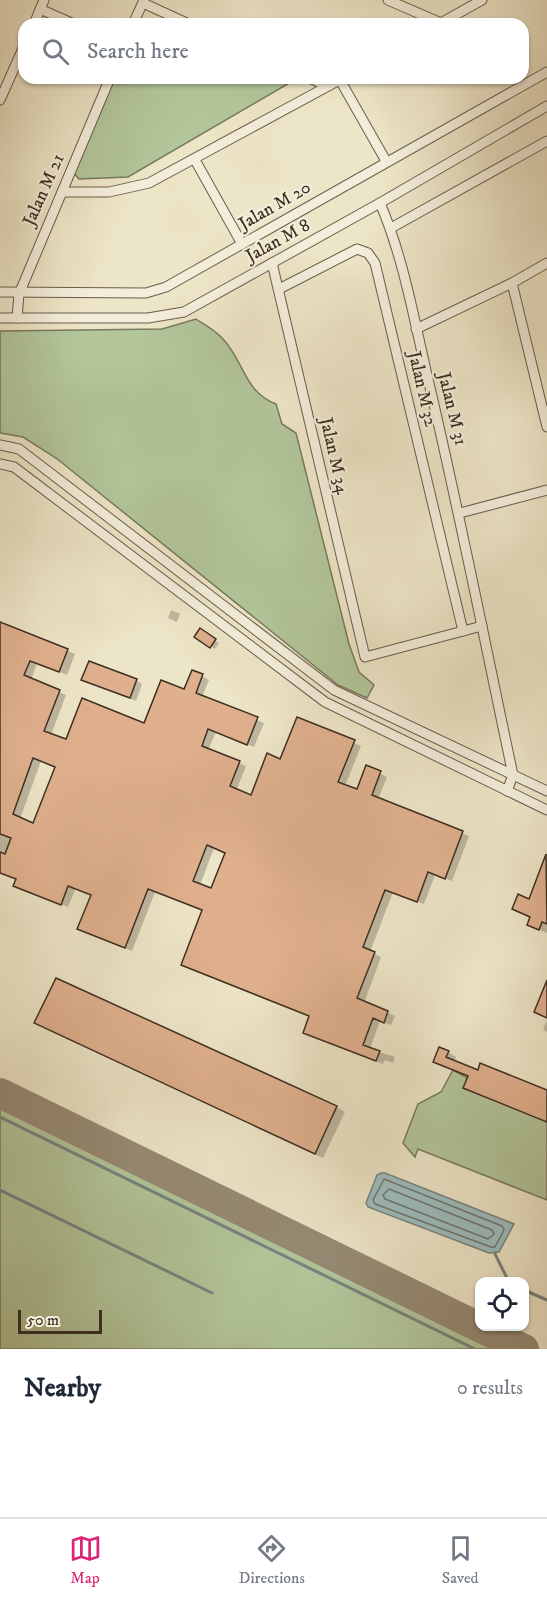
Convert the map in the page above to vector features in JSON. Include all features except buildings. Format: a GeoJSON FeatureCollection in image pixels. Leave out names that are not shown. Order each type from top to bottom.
{"type":"FeatureCollection","features":[{"type":"Feature","properties":{"kind":"street"},"geometry":{"type":"LineString","coordinates":[[388,0],[427,18]]}},
{"type":"Feature","properties":{"kind":"street"},"geometry":{"type":"LineString","coordinates":[[450,18],[482,0]]}},
{"type":"Feature","properties":{"kind":"street"},"geometry":{"type":"LineString","coordinates":[[136,18],[143,1],[177,18]]}},
{"type":"Feature","properties":{"kind":"street"},"geometry":{"type":"LineString","coordinates":[[42,5],[64,18]]}},
{"type":"Feature","properties":{"kind":"street"},"geometry":{"type":"LineString","coordinates":[[0,99],[18,59]]}},
{"type":"Feature","properties":{"kind":"street","name":"Jalan M 20"},"geometry":{"type":"LineString","coordinates":[[529,82],[547,72]]}},
{"type":"Feature","properties":{"kind":"street","name":"Jalan M 21"},"geometry":{"type":"LineString","coordinates":[[17,318],[19,294],[107,84]]}},
{"type":"Feature","properties":{"kind":"street"},"geometry":{"type":"LineString","coordinates":[[322,84],[327,86]]}},
{"type":"Feature","properties":{"kind":"street"},"geometry":{"type":"LineString","coordinates":[[62,192],[125,190],[148,183],[195,160],[331,84]]}},
{"type":"Feature","properties":{"kind":"street"},"geometry":{"type":"LineString","coordinates":[[344,84],[386,161]]}},
{"type":"Feature","properties":{"kind":"street","name":"Jalan M 20"},"geometry":{"type":"LineString","coordinates":[[0,292],[19,294],[158,291],[525,84]]}},
{"type":"Feature","properties":{"kind":"street","name":"Jalan M 8"},"geometry":{"type":"LineString","coordinates":[[0,318],[148,318],[184,312],[380,203],[547,106]]}},
{"type":"Feature","properties":{"kind":"street"},"geometry":{"type":"LineString","coordinates":[[391,228],[547,141]]}},
{"type":"Feature","properties":{"kind":"street"},"geometry":{"type":"LineString","coordinates":[[195,160],[242,244]]}},
{"type":"Feature","properties":{"kind":"street","name":"Jalan M 31"},"geometry":{"type":"LineString","coordinates":[[380,203],[391,228],[460,513],[513,775]]}},
{"type":"Feature","properties":{"kind":"street","name":"Jalan M 32"},"geometry":{"type":"LineString","coordinates":[[279,289],[357,249],[368,253],[375,263],[463,632]]}},
{"type":"Feature","properties":{"kind":"street","name":"Jalan M 34"},"geometry":{"type":"LineString","coordinates":[[272,263],[365,657],[463,632]]}},
{"type":"Feature","properties":{"kind":"street"},"geometry":{"type":"LineString","coordinates":[[416,329],[512,284],[547,263]]}},
{"type":"Feature","properties":{"kind":"street"},"geometry":{"type":"LineString","coordinates":[[512,284],[547,427]]}},
{"type":"Feature","properties":{"kind":"street"},"geometry":{"type":"LineString","coordinates":[[0,446],[20,449],[334,690],[547,791]]}},
{"type":"Feature","properties":{"kind":"street"},"geometry":{"type":"LineString","coordinates":[[0,464],[14,467],[325,702],[547,810]]}},
{"type":"Feature","properties":{"kind":"street"},"geometry":{"type":"LineString","coordinates":[[460,513],[547,490]]}},
{"type":"Feature","properties":{"kind":"street"},"geometry":{"type":"LineString","coordinates":[[463,632],[482,626]]}},
{"type":"Feature","properties":{"kind":"street"},"geometry":{"type":"LineString","coordinates":[[507,791],[513,775]]}},
{"type":"Feature","properties":{"kind":"green space"},"geometry":{"type":"Polygon","coordinates":[[[111,84],[288,84],[128,177],[79,179],[73,172],[111,84]]]}},
{"type":"Feature","properties":{"kind":"green space"},"geometry":{"type":"Polygon","coordinates":[[[196,319],[223,339],[257,392],[276,404],[282,424],[296,433],[349,644],[359,672],[374,685],[367,698],[338,685],[56,458],[23,437],[0,433],[0,331],[162,329],[196,319]]]}},
{"type":"Feature","properties":{"kind":"green space"},"geometry":{"type":"Polygon","coordinates":[[[453,1070],[547,1122],[547,1200],[418,1149],[415,1157],[403,1143],[418,1104],[441,1092],[453,1070]]]}},
{"type":"Feature","properties":{"kind":"green space"},"geometry":{"type":"Polygon","coordinates":[[[0,1099],[509,1349],[0,1349],[0,1099]]]}},
{"type":"Feature","properties":{"kind":"water"},"geometry":{"type":"Polygon","coordinates":[[[381,1173],[514,1224],[499,1252],[489,1253],[368,1207],[366,1203],[377,1175],[381,1173]]]}},
{"type":"Feature","properties":{"kind":"waterway"},"geometry":{"type":"LineString","coordinates":[[0,1117],[475,1349]]}},
{"type":"Feature","properties":{"kind":"waterway"},"geometry":{"type":"LineString","coordinates":[[0,1190],[212,1293]]}},
{"type":"Feature","properties":{"kind":"waterway"},"geometry":{"type":"LineString","coordinates":[[495,1254],[506,1277]]}},
{"type":"Feature","properties":{"kind":"waterway"},"geometry":{"type":"LineString","coordinates":[[529,1292],[547,1300]]}},
{"type":"Feature","properties":{"kind":"taxiway"},"geometry":{"type":"LineString","coordinates":[[0,1093],[524,1349]]}}]}
